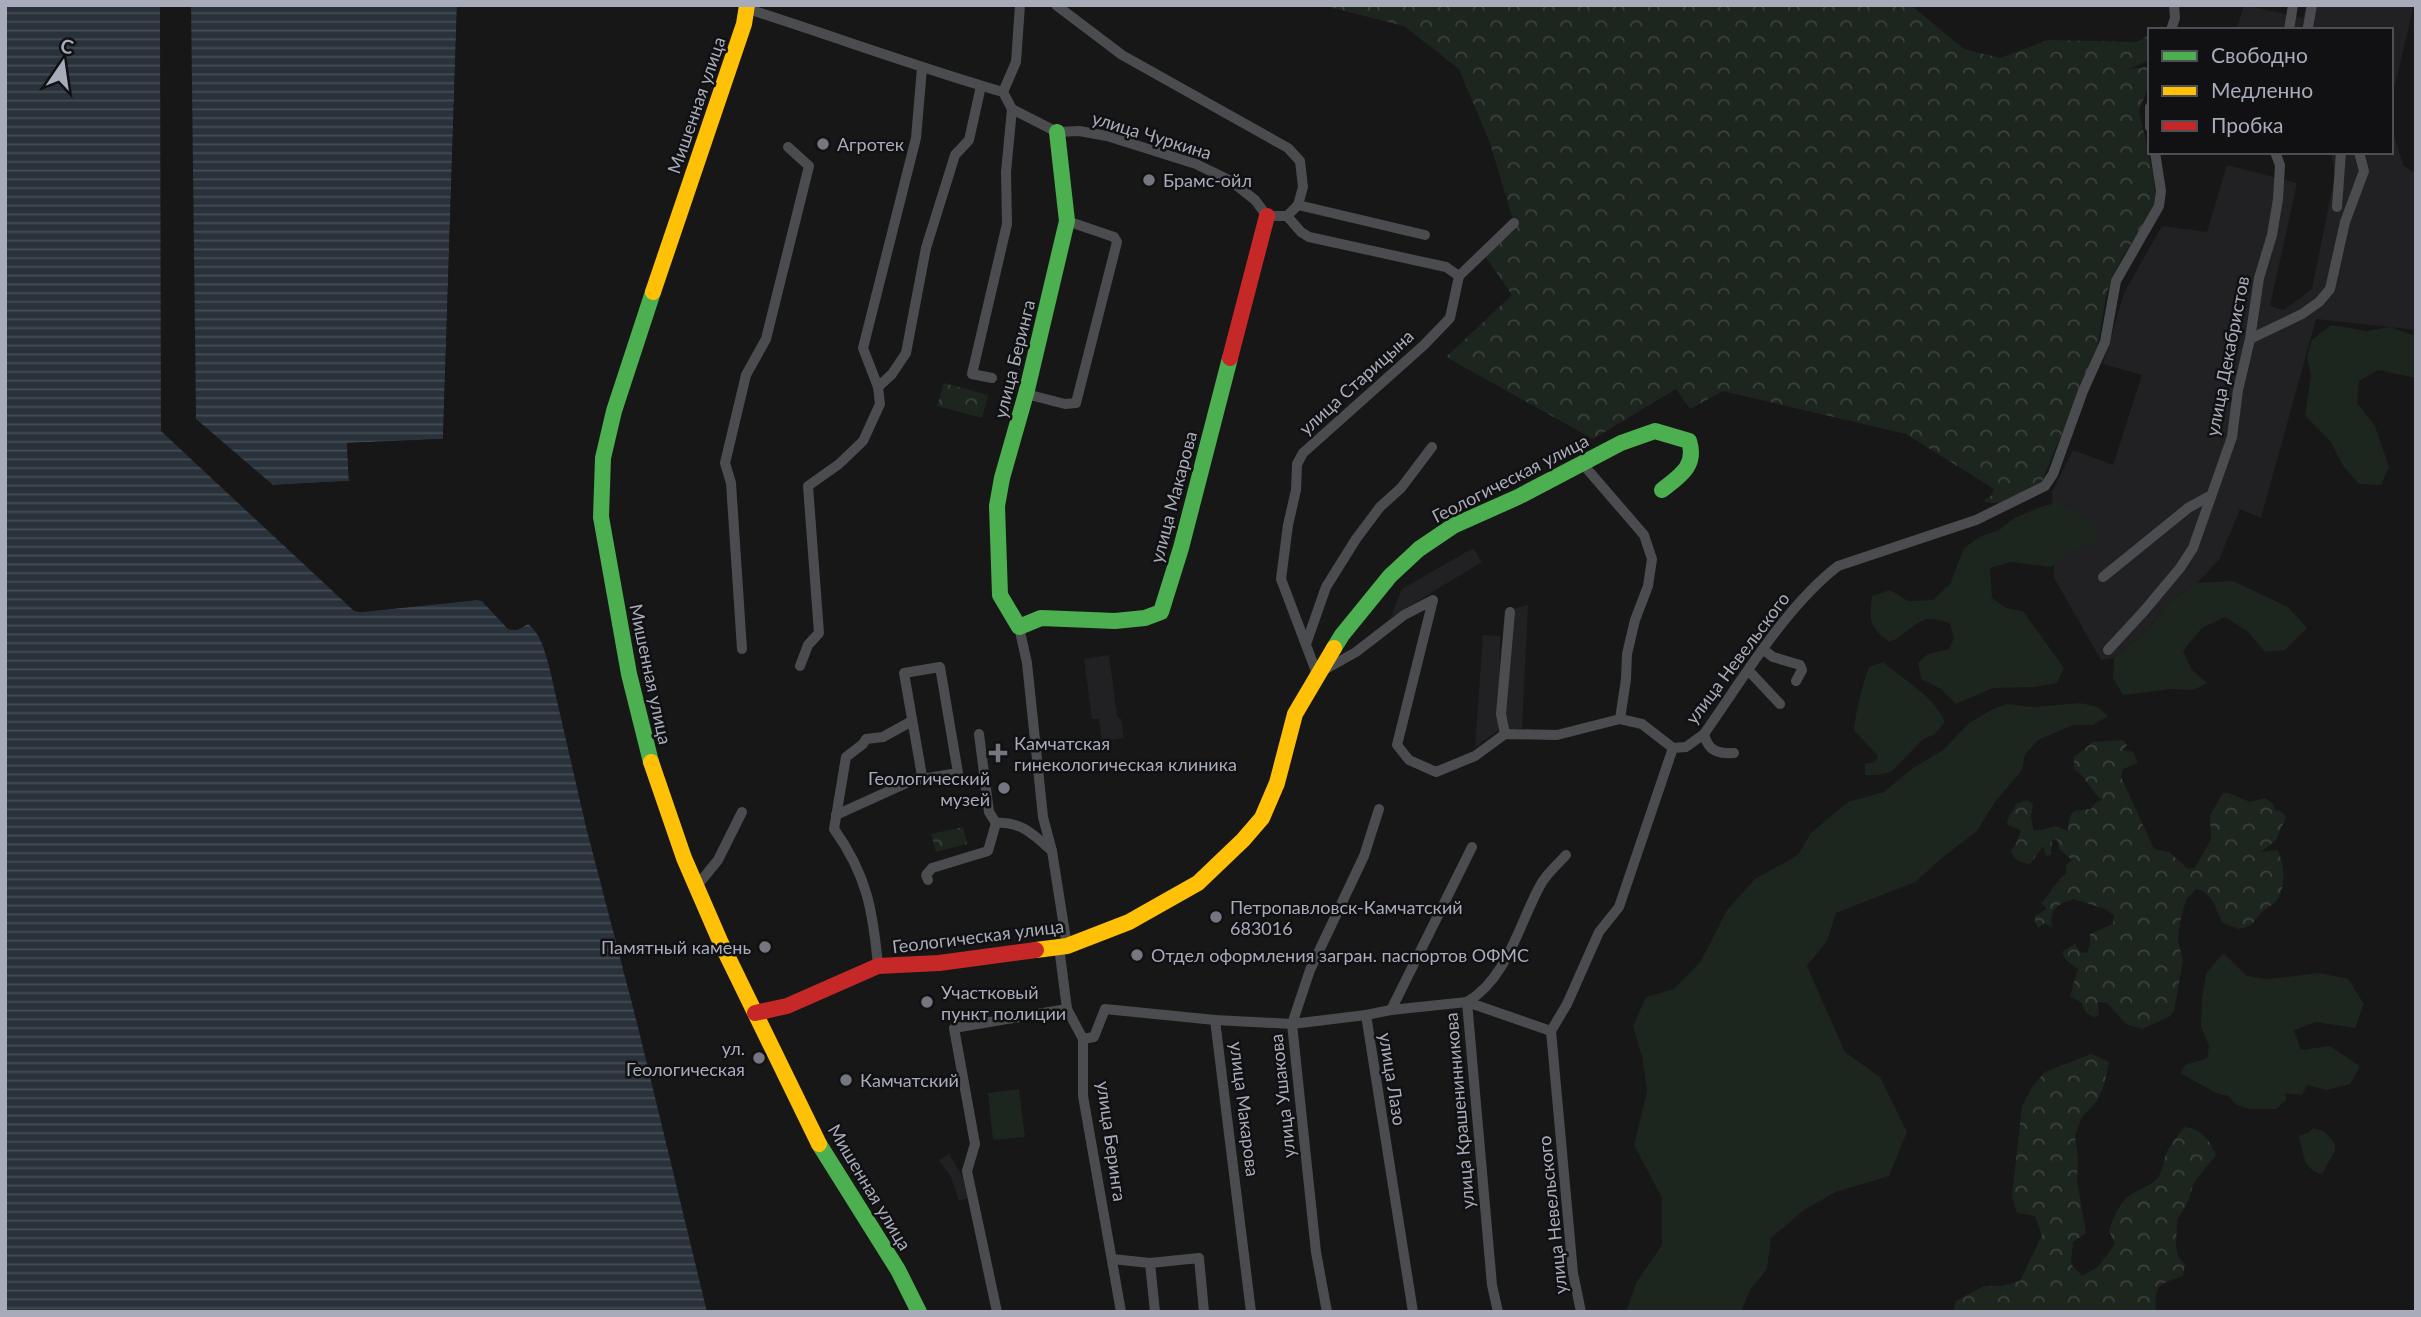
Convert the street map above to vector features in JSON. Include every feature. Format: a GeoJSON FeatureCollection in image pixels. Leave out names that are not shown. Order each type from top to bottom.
{"type":"FeatureCollection","features":[{"type":"Feature","properties":{"kind":"street"},"geometry":{"type":"LineString","coordinates":[[1003,92],[1016,62],[1020,5]]}},
{"type":"Feature","properties":{"kind":"street"},"geometry":{"type":"LineString","coordinates":[[1056,5],[1122,55],[1287,148],[1300,161],[1303,187],[1298,205],[1287,216],[1268,216]]}},
{"type":"Feature","properties":{"kind":"street"},"geometry":{"type":"LineString","coordinates":[[2174,5],[2178,28]]}},
{"type":"Feature","properties":{"kind":"street"},"geometry":{"type":"LineString","coordinates":[[2308,28],[2312,5]]}},
{"type":"Feature","properties":{"kind":"street"},"geometry":{"type":"LineString","coordinates":[[748,7],[922,68],[1003,92],[1012,109],[1006,172],[1007,224],[972,374],[992,378]]}},
{"type":"Feature","properties":{"kind":"street","name":"Мишенная улица"},"geometry":{"type":"LineString","coordinates":[[748,7],[608,432],[601,485],[604,545],[641,727],[660,794],[696,887],[834,1172],[893,1262],[919,1312]]}},
{"type":"Feature","properties":{"kind":"street"},"geometry":{"type":"LineString","coordinates":[[2289,28],[2292,10]]}},
{"type":"Feature","properties":{"kind":"street"},"geometry":{"type":"LineString","coordinates":[[2172,28],[2175,18]]}},
{"type":"Feature","properties":{"kind":"street"},"geometry":{"type":"LineString","coordinates":[[800,666],[808,645],[819,633],[808,486],[839,464],[863,441],[880,404],[878,387],[863,348],[916,138],[922,68]]}},
{"type":"Feature","properties":{"kind":"street"},"geometry":{"type":"LineString","coordinates":[[878,387],[906,353],[926,248],[954,155],[969,140],[981,86]]}},
{"type":"Feature","properties":{"kind":"street","name":"улица Чуркина"},"geometry":{"type":"LineString","coordinates":[[1012,109],[1057,132],[1079,131],[1107,136],[1196,164],[1231,181],[1255,200],[1268,216]]}},
{"type":"Feature","properties":{"kind":"street","name":"улица Беринга"},"geometry":{"type":"LineString","coordinates":[[1057,132],[1067,221],[1026,394],[1002,478],[997,506],[1000,595],[1018,627],[1027,663],[1043,817],[1052,850],[1067,1009],[1083,1039],[1083,1096],[1121,1312]]}},
{"type":"Feature","properties":{"kind":"street"},"geometry":{"type":"LineString","coordinates":[[742,649],[731,482],[725,463],[747,375],[766,338],[809,166],[788,147]]}},
{"type":"Feature","properties":{"kind":"street","name":"улица Невельского"},"geometry":{"type":"LineString","coordinates":[[1673,748],[1686,747],[1704,734],[1792,611],[1838,566],[1976,520],[2045,486],[2053,474],[2083,391],[2105,341],[2116,281],[2159,206],[2161,191],[2155,154]]}},
{"type":"Feature","properties":{"kind":"street","name":"улица Декабристов"},"geometry":{"type":"LineString","coordinates":[[2108,650],[2128,630],[2185,560],[2197,537],[2232,437],[2259,278],[2272,235],[2278,198],[2280,173],[2277,154]]}},
{"type":"Feature","properties":{"kind":"street"},"geometry":{"type":"LineString","coordinates":[[2337,207],[2341,154]]}},
{"type":"Feature","properties":{"kind":"street"},"geometry":{"type":"LineString","coordinates":[[2250,339],[2302,314],[2319,302],[2330,289],[2345,222],[2364,171],[2360,154]]}},
{"type":"Feature","properties":{"kind":"street"},"geometry":{"type":"LineString","coordinates":[[1298,205],[1425,235]]}},
{"type":"Feature","properties":{"kind":"street","name":"улица Макарова"},"geometry":{"type":"LineString","coordinates":[[1018,627],[1041,618],[1115,621],[1145,618],[1161,612],[1181,548],[1268,216]]}},
{"type":"Feature","properties":{"kind":"street"},"geometry":{"type":"LineString","coordinates":[[1287,216],[1309,237],[1446,267],[1459,276],[1514,223]]}},
{"type":"Feature","properties":{"kind":"street"},"geometry":{"type":"LineString","coordinates":[[1026,394],[1065,404],[1076,402],[1117,242],[1114,237],[1067,221]]}},
{"type":"Feature","properties":{"kind":"street","name":"улица Старицына"},"geometry":{"type":"LineString","coordinates":[[1317,674],[1282,579],[1288,525],[1296,490],[1297,464],[1303,453],[1424,345],[1450,318],[1459,276]]}},
{"type":"Feature","properties":{"kind":"street","name":"Геологическая улица"},"geometry":{"type":"LineString","coordinates":[[755,1013],[787,1006],[878,966],[939,963],[1063,947],[1129,922],[1198,883],[1243,841],[1262,818],[1277,783],[1295,714],[1317,674],[1342,635],[1390,576],[1419,549],[1453,526],[1518,497],[1581,462],[1655,431],[1689,441],[1693,452],[1692,463],[1662,490]]}},
{"type":"Feature","properties":{"kind":"street"},"geometry":{"type":"LineString","coordinates":[[1306,644],[1326,587],[1350,549],[1380,507],[1401,488],[1432,447]]}},
{"type":"Feature","properties":{"kind":"street"},"geometry":{"type":"LineString","coordinates":[[1581,462],[1644,535],[1652,559],[1648,586],[1635,620],[1627,654],[1620,719]]}},
{"type":"Feature","properties":{"kind":"street"},"geometry":{"type":"LineString","coordinates":[[2103,576],[2188,508],[2210,496]]}},
{"type":"Feature","properties":{"kind":"street"},"geometry":{"type":"LineString","coordinates":[[1317,674],[1356,652],[1404,615],[1433,600],[1397,745],[1409,760],[1436,772],[1475,756],[1505,734],[1557,735],[1620,719],[1642,724],[1673,748],[1619,907],[1599,932],[1567,1004],[1551,1031],[1467,1002],[1391,1010]]}},
{"type":"Feature","properties":{"kind":"street"},"geometry":{"type":"LineString","coordinates":[[1505,734],[1501,714],[1510,612]]}},
{"type":"Feature","properties":{"kind":"street"},"geometry":{"type":"LineString","coordinates":[[1764,650],[1773,657],[1800,665],[1802,670],[1796,681]]}},
{"type":"Feature","properties":{"kind":"street"},"geometry":{"type":"LineString","coordinates":[[836,814],[910,781],[922,776],[904,673],[940,667],[958,773],[910,781]]}},
{"type":"Feature","properties":{"kind":"street"},"geometry":{"type":"LineString","coordinates":[[1749,671],[1780,704]]}},
{"type":"Feature","properties":{"kind":"street"},"geometry":{"type":"LineString","coordinates":[[878,966],[866,885],[849,849],[834,829],[836,814],[846,757],[866,739],[883,737],[912,721]]}},
{"type":"Feature","properties":{"kind":"street"},"geometry":{"type":"LineString","coordinates":[[928,880],[926,875],[932,868],[988,851],[996,823],[989,812],[979,734]]}},
{"type":"Feature","properties":{"kind":"street"},"geometry":{"type":"LineString","coordinates":[[1704,734],[1706,744],[1716,752],[1734,753]]}},
{"type":"Feature","properties":{"kind":"street","name":"улица Ушакова"},"geometry":{"type":"LineString","coordinates":[[1327,1312],[1316,1252],[1292,1024],[1310,971],[1364,856],[1379,809]]}},
{"type":"Feature","properties":{"kind":"street"},"geometry":{"type":"LineString","coordinates":[[696,887],[718,860],[742,812]]}},
{"type":"Feature","properties":{"kind":"street"},"geometry":{"type":"LineString","coordinates":[[996,823],[1008,822],[1023,827],[1052,850]]}},
{"type":"Feature","properties":{"kind":"street","name":"улица Лазо"},"geometry":{"type":"LineString","coordinates":[[1413,1312],[1366,1015],[1391,1010],[1472,847]]}},
{"type":"Feature","properties":{"kind":"street","name":"улица Крашенинникова"},"geometry":{"type":"LineString","coordinates":[[1497,1312],[1492,1285],[1467,1002],[1484,992],[1521,930],[1542,881],[1566,855]]}},
{"type":"Feature","properties":{"kind":"street"},"geometry":{"type":"LineString","coordinates":[[997,1312],[968,1171],[975,1144],[954,1028],[1067,1009]]}},
{"type":"Feature","properties":{"kind":"street","name":"улица Макарова"},"geometry":{"type":"LineString","coordinates":[[1083,1039],[1094,1037],[1105,1009],[1215,1020],[1251,1312]]}},
{"type":"Feature","properties":{"kind":"street"},"geometry":{"type":"LineString","coordinates":[[1215,1020],[1292,1024],[1366,1015]]}},
{"type":"Feature","properties":{"kind":"street","name":"улица Невельского"},"geometry":{"type":"LineString","coordinates":[[1551,1031],[1573,1273],[1581,1312]]}},
{"type":"Feature","properties":{"kind":"street"},"geometry":{"type":"LineString","coordinates":[[1112,1259],[1150,1263],[1199,1258],[1204,1312]]}},
{"type":"Feature","properties":{"kind":"street"},"geometry":{"type":"LineString","coordinates":[[1150,1263],[1155,1312]]}},
{"type":"Feature","properties":{"kind":"shaded area"},"geometry":{"type":"Polygon","coordinates":[[[5,5],[457,5],[443,439],[347,443],[349,481],[273,485],[261,523],[355,611],[477,600],[482,601],[508,629],[517,630],[528,624],[539,637],[549,666],[586,827],[707,1312],[5,1312],[5,5]]]}},
{"type":"Feature","properties":{"kind":"shaded area"},"geometry":{"type":"Polygon","coordinates":[[[2244,5],[2303,18],[2306,5],[2414,5],[2393,93],[2393,28],[2237,28],[2244,5]]]}},
{"type":"Feature","properties":{"kind":"shaded area"},"geometry":{"type":"Polygon","coordinates":[[[2393,132],[2403,165],[2416,174],[2416,330],[2316,319],[2261,518],[2240,509],[2219,560],[2197,583],[2174,598],[2146,631],[2114,658],[2101,660],[2054,578],[2052,492],[2073,450],[2113,465],[2142,375],[2103,364],[2124,293],[2162,226],[2207,232],[2227,165],[2297,183],[2270,306],[2284,310],[2312,289],[2335,175],[2331,154],[2393,154],[2393,132]]]}},
{"type":"Feature","properties":{"kind":"shaded area"},"geometry":{"type":"Polygon","coordinates":[[[1473,548],[1482,562],[1391,617],[1402,589],[1473,548]]]}},
{"type":"Feature","properties":{"kind":"shaded area"},"geometry":{"type":"Polygon","coordinates":[[[1528,605],[1522,729],[1507,730],[1504,714],[1513,609],[1528,605]]]}},
{"type":"Feature","properties":{"kind":"shaded area"},"geometry":{"type":"Polygon","coordinates":[[[1483,635],[1500,636],[1499,730],[1475,747],[1483,635]]]}},
{"type":"Feature","properties":{"kind":"shaded area"},"geometry":{"type":"Polygon","coordinates":[[[1109,655],[1117,716],[1121,719],[1124,738],[1102,741],[1099,719],[1092,719],[1084,659],[1109,655]]]}},
{"type":"Feature","properties":{"kind":"shaded area"},"geometry":{"type":"Polygon","coordinates":[[[949,1154],[965,1181],[970,1198],[959,1201],[951,1177],[939,1160],[949,1154]]]}},
{"type":"Feature","properties":{"kind":"green space"},"geometry":{"type":"Polygon","coordinates":[[[1321,5],[1911,5],[1964,49],[2000,58],[2048,40],[2138,42],[2148,35],[2148,61],[2129,69],[2148,66],[2148,87],[2139,111],[2153,173],[2156,204],[2112,278],[2106,296],[2097,350],[2042,481],[2016,499],[2000,503],[1985,502],[1994,489],[1906,434],[1723,391],[1690,409],[1676,389],[1593,439],[1446,357],[1512,295],[1483,253],[1514,223],[1490,143],[1459,69],[1404,26],[1321,5]]]}},
{"type":"Feature","properties":{"kind":"green space"},"geometry":{"type":"Polygon","coordinates":[[[2331,325],[2367,331],[2390,327],[2416,336],[2416,378],[2378,370],[2359,381],[2357,403],[2375,426],[2389,467],[2381,485],[2359,484],[2344,467],[2330,441],[2305,415],[2311,376],[2307,356],[2312,340],[2331,325]]]}},
{"type":"Feature","properties":{"kind":"green space"},"geometry":{"type":"Polygon","coordinates":[[[944,383],[988,395],[982,418],[937,406],[944,383]]]}},
{"type":"Feature","properties":{"kind":"green space"},"geometry":{"type":"Polygon","coordinates":[[[2058,502],[2093,522],[2099,542],[2069,552],[2051,567],[2011,562],[1990,568],[1992,598],[2006,608],[2023,611],[2064,668],[2057,683],[2035,687],[1993,688],[1956,704],[1941,689],[1921,679],[1918,663],[1928,654],[1949,649],[1954,638],[1950,623],[1927,619],[1889,642],[1877,632],[1872,622],[1872,596],[1890,590],[1908,601],[1933,600],[1950,584],[1964,548],[1981,536],[1999,530],[2014,518],[2058,502]]]}},
{"type":"Feature","properties":{"kind":"green space"},"geometry":{"type":"Polygon","coordinates":[[[2233,581],[2288,607],[2307,628],[2285,650],[2265,652],[2247,631],[2225,617],[2202,628],[2183,651],[2192,670],[2207,683],[2194,690],[2171,689],[2123,695],[2113,678],[2114,658],[2146,631],[2174,598],[2197,583],[2233,581]]]}},
{"type":"Feature","properties":{"kind":"green space"},"geometry":{"type":"Polygon","coordinates":[[[1883,662],[1926,696],[1945,722],[1935,734],[1922,740],[1891,772],[1865,775],[1865,764],[1875,762],[1878,756],[1854,730],[1855,722],[1869,667],[1883,662]]]}},
{"type":"Feature","properties":{"kind":"green space"},"geometry":{"type":"Polygon","coordinates":[[[2080,703],[2098,707],[2108,716],[2093,725],[2073,725],[2038,740],[2025,755],[2022,770],[1995,802],[1977,831],[1915,882],[1836,913],[1827,941],[1807,966],[1845,1052],[1880,1077],[1907,1132],[1889,1176],[1836,1192],[1804,1210],[1771,1238],[1767,1269],[1750,1290],[1741,1312],[1626,1312],[1636,1283],[1662,1245],[1662,1198],[1634,1145],[1647,1091],[1642,1056],[1633,1026],[1646,997],[1674,989],[1701,961],[1727,910],[1755,879],[1798,855],[1811,833],[1848,802],[1884,792],[1913,768],[1943,750],[1969,723],[1993,709],[2007,704],[2035,707],[2080,703]]]}},
{"type":"Feature","properties":{"kind":"green space"},"geometry":{"type":"Polygon","coordinates":[[[2123,740],[2127,745],[2123,750],[2133,752],[2138,763],[2123,769],[2121,777],[2154,849],[2169,852],[2188,869],[2195,868],[2211,839],[2210,815],[2223,793],[2250,802],[2265,798],[2273,804],[2275,810],[2286,817],[2276,840],[2261,852],[2277,850],[2280,856],[2283,881],[2278,899],[2252,924],[2239,929],[2223,923],[2207,894],[2196,889],[2186,900],[2180,922],[2178,940],[2183,961],[2174,1011],[2169,1017],[2142,1029],[2126,1024],[2107,1003],[2098,1002],[2099,1014],[2096,1017],[2091,1016],[2082,1003],[2070,996],[2078,969],[2066,960],[2062,952],[2075,944],[2080,952],[2087,953],[2090,934],[2113,924],[2114,915],[2105,909],[2074,899],[2055,909],[2052,928],[2045,923],[2038,928],[2035,916],[2047,909],[2041,903],[2066,874],[2066,865],[2072,860],[2059,849],[2058,841],[2054,839],[2051,855],[2046,856],[2043,846],[2030,864],[2018,860],[2011,850],[2021,830],[2008,825],[2007,821],[2016,804],[2027,800],[2033,804],[2033,830],[2056,826],[2068,831],[2073,812],[2091,809],[2095,803],[2102,800],[2074,769],[2074,757],[2093,742],[2123,740]]]}},
{"type":"Feature","properties":{"kind":"green space"},"geometry":{"type":"Polygon","coordinates":[[[963,827],[967,844],[936,852],[931,834],[963,827]]]}},
{"type":"Feature","properties":{"kind":"green space"},"geometry":{"type":"Polygon","coordinates":[[[2223,953],[2247,976],[2268,979],[2319,973],[2348,979],[2364,1004],[2355,1028],[2316,1022],[2294,1030],[2301,1050],[2330,1046],[2360,1066],[2350,1084],[2327,1090],[2307,1085],[2302,1095],[2286,1093],[2286,1100],[2276,1109],[2249,1109],[2180,1073],[2185,1065],[2207,1058],[2209,1046],[2201,1027],[2202,998],[2206,974],[2223,953]]]}},
{"type":"Feature","properties":{"kind":"green space"},"geometry":{"type":"Polygon","coordinates":[[[2091,1054],[2109,1062],[2097,1101],[2082,1117],[2075,1136],[2077,1180],[2086,1233],[2073,1242],[2071,1264],[2082,1276],[2098,1267],[2115,1244],[2109,1231],[2119,1208],[2131,1194],[2156,1180],[2168,1150],[2185,1127],[2204,1136],[2216,1155],[2193,1184],[2189,1200],[2177,1220],[2176,1246],[2178,1256],[2185,1265],[2183,1276],[2168,1281],[2157,1291],[2156,1312],[1953,1312],[1956,1301],[1984,1286],[2002,1286],[2020,1281],[2042,1235],[2035,1216],[2017,1213],[2012,1196],[2022,1106],[2045,1072],[2091,1054]]]}},
{"type":"Feature","properties":{"kind":"green space"},"geometry":{"type":"Polygon","coordinates":[[[1019,1089],[1025,1137],[993,1140],[988,1093],[1019,1089]]]}},
{"type":"Feature","properties":{"kind":"green space"},"geometry":{"type":"Polygon","coordinates":[[[2313,1128],[2325,1132],[2335,1144],[2335,1151],[2322,1174],[2315,1172],[2307,1164],[2298,1136],[2310,1132],[2313,1128]]]}},
{"type":"Feature","properties":{"kind":"pier"},"geometry":{"type":"Polygon","coordinates":[[[160,5],[191,5],[196,419],[273,485],[349,481],[347,443],[443,439],[457,5],[460,5],[446,440],[443,443],[351,447],[351,484],[276,488],[265,522],[356,608],[477,597],[484,598],[510,626],[526,621],[528,624],[517,630],[508,629],[482,601],[477,600],[354,611],[161,431],[160,5]]]}},
{"type":"Feature","properties":{"kind":"traffic: fast"},"geometry":{"type":"LineString","coordinates":[[1057,132],[1067,221],[997,506],[1000,595],[1019,627],[1041,618],[1115,621],[1145,618],[1161,612],[1181,548],[1230,358]]}},
{"type":"Feature","properties":{"kind":"traffic: fast"},"geometry":{"type":"LineString","coordinates":[[651,762],[629,674],[601,517],[603,458],[614,411],[653,292]]}},
{"type":"Feature","properties":{"kind":"traffic: fast"},"geometry":{"type":"LineString","coordinates":[[1334,648],[1390,576],[1419,549],[1453,526],[1518,497],[1621,443],[1655,431],[1689,441],[1689,464],[1681,475],[1662,490]]}},
{"type":"Feature","properties":{"kind":"traffic: fast"},"geometry":{"type":"LineString","coordinates":[[819,1144],[898,1270],[919,1312]]}},
{"type":"Feature","properties":{"kind":"traffic: slow"},"geometry":{"type":"LineString","coordinates":[[653,292],[744,24],[747,5]]}},
{"type":"Feature","properties":{"kind":"traffic: slow"},"geometry":{"type":"LineString","coordinates":[[1036,950],[1067,946],[1129,922],[1198,883],[1243,840],[1262,818],[1277,783],[1295,714],[1334,648]]}},
{"type":"Feature","properties":{"kind":"traffic: slow"},"geometry":{"type":"LineString","coordinates":[[651,762],[684,858],[720,941],[819,1144]]}},
{"type":"Feature","properties":{"kind":"traffic: jam"},"geometry":{"type":"LineString","coordinates":[[1230,358],[1267,216]]}},
{"type":"Feature","properties":{"kind":"traffic: jam"},"geometry":{"type":"LineString","coordinates":[[755,1013],[787,1006],[878,966],[939,963],[1036,950]]}},
{"type":"Feature","properties":{"kind":"place","name":"Агротек"},"geometry":{"type":"Point","coordinates":[823,144]}},
{"type":"Feature","properties":{"kind":"place","name":"Брамс-ойл"},"geometry":{"type":"Point","coordinates":[1149,180]}},
{"type":"Feature","properties":{"kind":"place","name":"Камчатская гинекологическая клиника"},"geometry":{"type":"Point","coordinates":[998,753]}},
{"type":"Feature","properties":{"kind":"place","name":"Геологический музей"},"geometry":{"type":"Point","coordinates":[1004,788]}},
{"type":"Feature","properties":{"kind":"place","name":"Петропавловск-Камчатский 683016"},"geometry":{"type":"Point","coordinates":[1216,917]}},
{"type":"Feature","properties":{"kind":"place","name":"Памятный камень"},"geometry":{"type":"Point","coordinates":[765,947]}},
{"type":"Feature","properties":{"kind":"place","name":"Отдел оформления загран. паспортов ОФМС"},"geometry":{"type":"Point","coordinates":[1137,955]}},
{"type":"Feature","properties":{"kind":"place","name":"Участковый пункт полиции"},"geometry":{"type":"Point","coordinates":[927,1002]}},
{"type":"Feature","properties":{"kind":"place","name":"ул. Геологическая"},"geometry":{"type":"Point","coordinates":[759,1058]}},
{"type":"Feature","properties":{"kind":"place","name":"Камчатский"},"geometry":{"type":"Point","coordinates":[846,1080]}}]}
